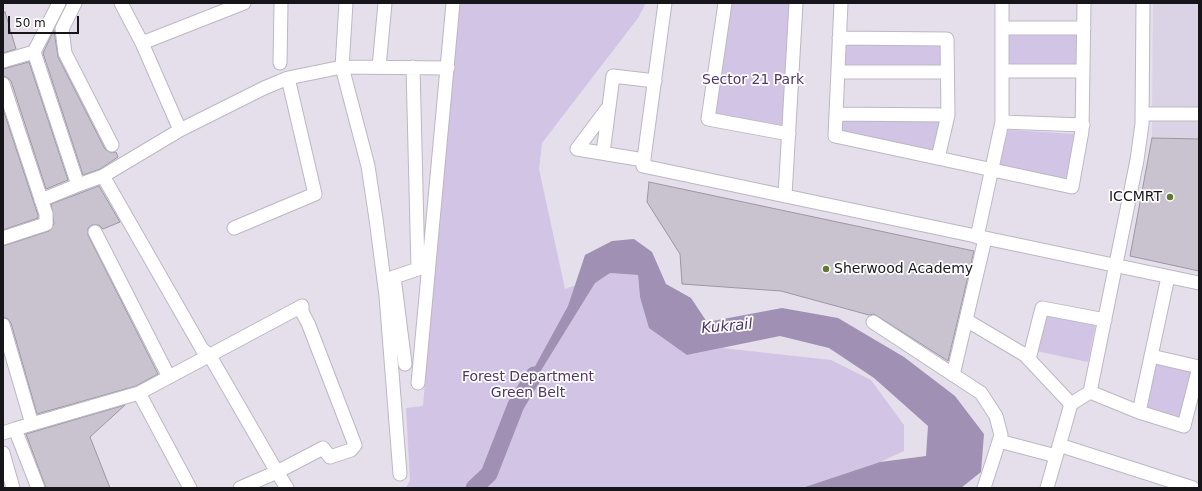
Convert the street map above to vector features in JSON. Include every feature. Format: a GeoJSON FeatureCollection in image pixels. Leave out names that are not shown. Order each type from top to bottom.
{"type":"FeatureCollection","features":[{"type":"Feature","properties":{"kind":"street"},"geometry":{"type":"LineString","coordinates":[[59,3],[34,52],[78,185]]}},
{"type":"Feature","properties":{"kind":"street"},"geometry":{"type":"LineString","coordinates":[[75,3],[62,29],[65,53],[112,144]]}},
{"type":"Feature","properties":{"kind":"street"},"geometry":{"type":"LineString","coordinates":[[121,3],[142,43],[180,130]]}},
{"type":"Feature","properties":{"kind":"street"},"geometry":{"type":"LineString","coordinates":[[142,43],[244,3]]}},
{"type":"Feature","properties":{"kind":"street"},"geometry":{"type":"LineString","coordinates":[[280,62],[281,3]]}},
{"type":"Feature","properties":{"kind":"street"},"geometry":{"type":"LineString","coordinates":[[346,3],[342,67],[368,166],[376,219],[386,296],[400,474]]}},
{"type":"Feature","properties":{"kind":"street"},"geometry":{"type":"LineString","coordinates":[[379,67],[385,3]]}},
{"type":"Feature","properties":{"kind":"street"},"geometry":{"type":"LineString","coordinates":[[418,383],[454,3]]}},
{"type":"Feature","properties":{"kind":"street"},"geometry":{"type":"LineString","coordinates":[[665,3],[643,166],[1199,283]]}},
{"type":"Feature","properties":{"kind":"street"},"geometry":{"type":"LineString","coordinates":[[724,3],[708,119],[789,134]]}},
{"type":"Feature","properties":{"kind":"street"},"geometry":{"type":"LineString","coordinates":[[785,196],[796,3]]}},
{"type":"Feature","properties":{"kind":"street"},"geometry":{"type":"LineString","coordinates":[[841,3],[835,136],[1072,187],[1083,125],[1084,3]]}},
{"type":"Feature","properties":{"kind":"street"},"geometry":{"type":"LineString","coordinates":[[953,374],[966,320],[992,170],[1002,122],[1002,3]]}},
{"type":"Feature","properties":{"kind":"street"},"geometry":{"type":"LineString","coordinates":[[1047,488],[1071,404],[1090,392],[1137,160],[1142,114],[1143,3]]}},
{"type":"Feature","properties":{"kind":"street"},"geometry":{"type":"LineString","coordinates":[[1002,28],[1084,28]]}},
{"type":"Feature","properties":{"kind":"street"},"geometry":{"type":"LineString","coordinates":[[839,38],[948,39],[948,115],[938,158]]}},
{"type":"Feature","properties":{"kind":"street"},"geometry":{"type":"LineString","coordinates":[[3,61],[34,52]]}},
{"type":"Feature","properties":{"kind":"street"},"geometry":{"type":"LineString","coordinates":[[41,200],[103,176],[180,130],[264,88],[288,78],[342,67],[448,68]]}},
{"type":"Feature","properties":{"kind":"street"},"geometry":{"type":"LineString","coordinates":[[406,364],[394,277],[418,269],[413,67]]}},
{"type":"Feature","properties":{"kind":"street"},"geometry":{"type":"LineString","coordinates":[[1002,71],[1083,71]]}},
{"type":"Feature","properties":{"kind":"street"},"geometry":{"type":"LineString","coordinates":[[838,72],[947,72]]}},
{"type":"Feature","properties":{"kind":"street"},"geometry":{"type":"LineString","coordinates":[[603,153],[612,76],[654,81]]}},
{"type":"Feature","properties":{"kind":"street"},"geometry":{"type":"LineString","coordinates":[[234,228],[314,194],[288,78]]}},
{"type":"Feature","properties":{"kind":"street"},"geometry":{"type":"LineString","coordinates":[[3,84],[46,214],[46,224],[3,238]]}},
{"type":"Feature","properties":{"kind":"street"},"geometry":{"type":"LineString","coordinates":[[608,107],[577,149],[644,160]]}},
{"type":"Feature","properties":{"kind":"street"},"geometry":{"type":"LineString","coordinates":[[836,114],[948,115]]}},
{"type":"Feature","properties":{"kind":"street"},"geometry":{"type":"LineString","coordinates":[[1142,114],[1199,114]]}},
{"type":"Feature","properties":{"kind":"street"},"geometry":{"type":"LineString","coordinates":[[1002,122],[1083,125]]}},
{"type":"Feature","properties":{"kind":"street"},"geometry":{"type":"LineString","coordinates":[[103,176],[202,349],[210,356],[287,488]]}},
{"type":"Feature","properties":{"kind":"street"},"geometry":{"type":"LineString","coordinates":[[95,232],[169,377]]}},
{"type":"Feature","properties":{"kind":"street"},"geometry":{"type":"LineString","coordinates":[[1139,412],[1168,276]]}},
{"type":"Feature","properties":{"kind":"street"},"geometry":{"type":"LineString","coordinates":[[38,488],[9,431],[138,393],[302,306],[302,312],[308,323],[355,445],[351,450],[330,456],[323,448],[277,472],[240,488]]}},
{"type":"Feature","properties":{"kind":"street"},"geometry":{"type":"LineString","coordinates":[[1029,359],[1042,308],[1105,320]]}},
{"type":"Feature","properties":{"kind":"street"},"geometry":{"type":"LineString","coordinates":[[966,320],[1029,359],[1071,404]]}},
{"type":"Feature","properties":{"kind":"street"},"geometry":{"type":"LineString","coordinates":[[873,322],[981,393],[996,416],[1001,436],[984,488]]}},
{"type":"Feature","properties":{"kind":"street"},"geometry":{"type":"LineString","coordinates":[[3,325],[32,424]]}},
{"type":"Feature","properties":{"kind":"street"},"geometry":{"type":"LineString","coordinates":[[1090,392],[1139,412],[1184,426],[1199,367],[1151,356]]}},
{"type":"Feature","properties":{"kind":"street"},"geometry":{"type":"LineString","coordinates":[[138,393],[190,488]]}},
{"type":"Feature","properties":{"kind":"street"},"geometry":{"type":"LineString","coordinates":[[999,441],[1058,451],[1193,488]]}},
{"type":"Feature","properties":{"kind":"street"},"geometry":{"type":"LineString","coordinates":[[3,453],[13,488]]}},
{"type":"Feature","properties":{"kind":"shaded area"},"geometry":{"type":"Polygon","coordinates":[[[1153,3],[1199,3],[1199,139],[1152,138],[1153,3]]]}},
{"type":"Feature","properties":{"kind":"green space","name":"Forest Department Green Belt"},"geometry":{"type":"Polygon","coordinates":[[[458,3],[646,3],[638,18],[542,143],[539,169],[565,289],[610,273],[638,275],[640,297],[687,355],[722,348],[831,360],[871,380],[904,425],[904,451],[880,462],[802,488],[406,488],[410,480],[406,408],[423,406],[458,3]]]}},
{"type":"Feature","properties":{"kind":"green space","name":"Sector 21 Park"},"geometry":{"type":"Polygon","coordinates":[[[731,3],[791,3],[784,127],[715,114],[731,3]]]}},
{"type":"Feature","properties":{"kind":"green space"},"geometry":{"type":"Polygon","coordinates":[[[1007,33],[1078,34],[1077,66],[1007,65],[1007,33]]]}},
{"type":"Feature","properties":{"kind":"green space"},"geometry":{"type":"Polygon","coordinates":[[[843,44],[942,44],[942,68],[843,68],[843,44]]]}},
{"type":"Feature","properties":{"kind":"green space"},"geometry":{"type":"Polygon","coordinates":[[[843,119],[943,120],[935,152],[842,132],[843,119]]]}},
{"type":"Feature","properties":{"kind":"green space"},"geometry":{"type":"Polygon","coordinates":[[[1008,130],[1077,134],[1068,181],[999,165],[1008,130]]]}},
{"type":"Feature","properties":{"kind":"green space"},"geometry":{"type":"Polygon","coordinates":[[[1044,311],[1096,322],[1088,362],[1036,351],[1044,311]]]}},
{"type":"Feature","properties":{"kind":"green space"},"geometry":{"type":"Polygon","coordinates":[[[1156,363],[1193,373],[1182,419],[1146,407],[1156,363]]]}},
{"type":"Feature","properties":{"kind":"water"},"geometry":{"type":"Polygon","coordinates":[[[634,239],[652,252],[666,284],[691,298],[707,322],[782,308],[838,318],[904,357],[955,396],[984,434],[981,472],[961,488],[802,488],[880,462],[926,456],[928,426],[874,378],[829,348],[780,336],[687,355],[649,328],[640,297],[638,275],[610,273],[595,283],[532,385],[522,395],[527,381],[568,306],[585,255],[612,241],[634,239]]]}},
{"type":"Feature","properties":{"kind":"building"},"geometry":{"type":"Polygon","coordinates":[[[5,12],[16,49],[3,53],[3,13],[5,12]]]}},
{"type":"Feature","properties":{"kind":"building"},"geometry":{"type":"Polygon","coordinates":[[[54,30],[58,57],[105,149],[111,153],[116,152],[118,157],[100,169],[83,175],[43,53],[54,30]]]}},
{"type":"Feature","properties":{"kind":"building"},"geometry":{"type":"Polygon","coordinates":[[[29,62],[68,180],[46,189],[11,81],[3,76],[3,69],[29,62]]]}},
{"type":"Feature","properties":{"kind":"building"},"geometry":{"type":"Polygon","coordinates":[[[3,109],[38,218],[3,230],[3,109]]]}},
{"type":"Feature","properties":{"kind":"building","name":"ICCMRT"},"geometry":{"type":"Polygon","coordinates":[[[1152,138],[1199,139],[1199,271],[1130,256],[1152,138]]]}},
{"type":"Feature","properties":{"kind":"building","name":"Sherwood Academy"},"geometry":{"type":"Polygon","coordinates":[[[649,182],[974,251],[948,361],[874,314],[869,315],[781,291],[682,284],[680,254],[647,202],[649,182]]]}},
{"type":"Feature","properties":{"kind":"building"},"geometry":{"type":"Polygon","coordinates":[[[99,186],[120,222],[103,229],[99,225],[92,225],[88,228],[88,235],[158,374],[136,386],[37,414],[11,323],[8,319],[3,317],[3,246],[49,231],[54,224],[51,204],[99,186]]]}},
{"type":"Feature","properties":{"kind":"building"},"geometry":{"type":"Polygon","coordinates":[[[125,405],[90,437],[110,488],[46,488],[26,434],[125,405]]]}},
{"type":"Feature","properties":{"kind":"waterway","name":"Kukrail"},"geometry":{"type":"LineString","coordinates":[[474,488],[489,474],[516,405],[534,375]]}},
{"type":"Feature","properties":{"kind":"place","name":"ICCMRT"},"geometry":{"type":"Point","coordinates":[1170,197]}},
{"type":"Feature","properties":{"kind":"place","name":"Sherwood Academy"},"geometry":{"type":"Point","coordinates":[826,269]}}]}
